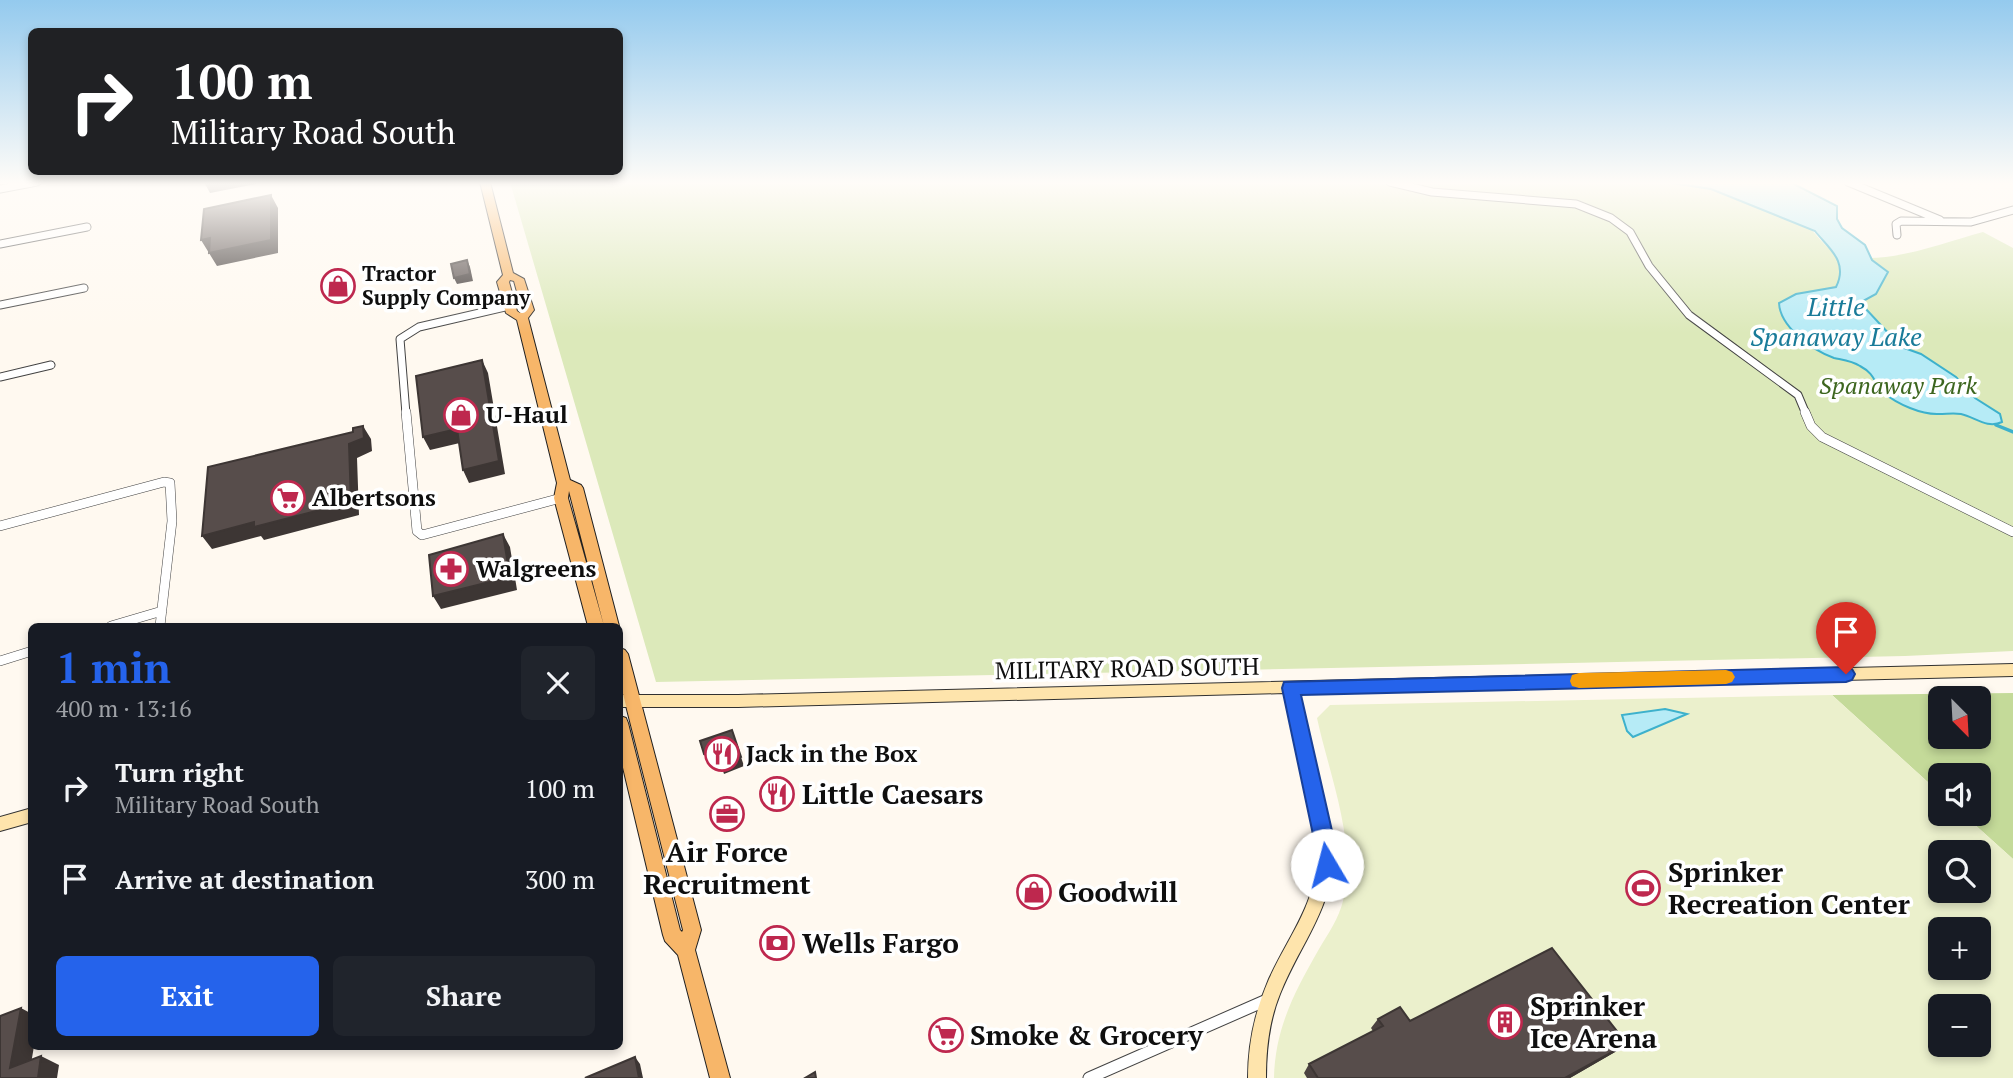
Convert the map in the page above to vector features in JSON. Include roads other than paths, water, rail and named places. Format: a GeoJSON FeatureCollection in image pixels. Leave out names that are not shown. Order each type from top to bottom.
{"type":"FeatureCollection","features":[{"type":"Feature","properties":{"kind":"main road"},"geometry":{"type":"LineString","coordinates":[[497,232],[508,275],[503,282],[512,313],[522,318],[564,483],[561,498],[595,623]]}},
{"type":"Feature","properties":{"kind":"main road"},"geometry":{"type":"LineString","coordinates":[[508,275],[519,279],[528,310],[522,318]]}},
{"type":"Feature","properties":{"kind":"main road"},"geometry":{"type":"LineString","coordinates":[[564,483],[576,488],[611,623]]}},
{"type":"Feature","properties":{"kind":"main road","name":"MILITARY ROAD SOUTH"},"geometry":{"type":"LineString","coordinates":[[626,701],[738,701],[2013,670]]}},
{"type":"Feature","properties":{"kind":"main road"},"geometry":{"type":"LineString","coordinates":[[623,678],[626,701],[692,930],[686,950]]}},
{"type":"Feature","properties":{"kind":"main road"},"geometry":{"type":"LineString","coordinates":[[623,735],[672,936],[686,950],[720,1078]]}},
{"type":"Feature","properties":{"kind":"main road"},"geometry":{"type":"LineString","coordinates":[[0,824],[28,816]]}},
{"type":"Feature","properties":{"kind":"street"},"geometry":{"type":"LineString","coordinates":[[0,244],[60,232]]}},
{"type":"Feature","properties":{"kind":"street"},"geometry":{"type":"LineString","coordinates":[[1630,232],[1649,266],[1689,315],[1798,395],[1811,426],[1822,437],[2013,532]]}},
{"type":"Feature","properties":{"kind":"street"},"geometry":{"type":"LineString","coordinates":[[0,305],[84,288]]}},
{"type":"Feature","properties":{"kind":"street"},"geometry":{"type":"LineString","coordinates":[[510,306],[419,327],[404,334],[400,340],[417,531],[422,536],[561,498]]}},
{"type":"Feature","properties":{"kind":"street"},"geometry":{"type":"LineString","coordinates":[[0,377],[51,365]]}},
{"type":"Feature","properties":{"kind":"street"},"geometry":{"type":"LineString","coordinates":[[0,526],[164,482],[172,486],[172,521],[160,623]]}},
{"type":"Feature","properties":{"kind":"street"},"geometry":{"type":"LineString","coordinates":[[121,623],[162,611]]}},
{"type":"Feature","properties":{"kind":"street"},"geometry":{"type":"LineString","coordinates":[[0,661],[28,652]]}},
{"type":"Feature","properties":{"kind":"street"},"geometry":{"type":"LineString","coordinates":[[1257,1078],[1257,1044],[1269,999],[1317,905],[1327,865],[1291,688]]}},
{"type":"Feature","properties":{"kind":"street"},"geometry":{"type":"LineString","coordinates":[[1089,1078],[1269,999]]}},
{"type":"Feature","properties":{"kind":"water","name":"Little Spanaway Lake"},"geometry":{"type":"Polygon","coordinates":[[[1816,232],[1848,232],[1865,245],[1872,260],[1888,272],[1876,294],[1863,301],[1865,308],[1892,337],[1893,344],[1921,354],[1956,377],[1975,398],[2000,414],[2002,422],[1991,424],[1961,414],[1932,414],[1910,408],[1884,393],[1865,369],[1825,354],[1791,329],[1779,303],[1796,294],[1836,287],[1840,270],[1831,249],[1816,232]]]}},
{"type":"Feature","properties":{"kind":"water"},"geometry":{"type":"Polygon","coordinates":[[[1665,709],[1687,714],[1633,737],[1627,731],[1622,715],[1665,709]]]}},
{"type":"Feature","properties":{"kind":"waterway"},"geometry":{"type":"LineString","coordinates":[[1996,425],[2013,432]]}},
{"type":"Feature","properties":{"kind":"place","name":"Tractor Supply Company"},"geometry":{"type":"Point","coordinates":[338,286]}},
{"type":"Feature","properties":{"kind":"place","name":"U-Haul"},"geometry":{"type":"Point","coordinates":[461,415]}},
{"type":"Feature","properties":{"kind":"place","name":"Albertsons"},"geometry":{"type":"Point","coordinates":[288,498]}},
{"type":"Feature","properties":{"kind":"place","name":"Walgreens"},"geometry":{"type":"Point","coordinates":[451,569]}},
{"type":"Feature","properties":{"kind":"place","name":"Jack in the Box"},"geometry":{"type":"Point","coordinates":[722,754]}},
{"type":"Feature","properties":{"kind":"place","name":"Little Caesars"},"geometry":{"type":"Point","coordinates":[777,794]}},
{"type":"Feature","properties":{"kind":"place","name":"Air Force Recruitment"},"geometry":{"type":"Point","coordinates":[727,814]}},
{"type":"Feature","properties":{"kind":"place","name":"Sprinker Recreation Center"},"geometry":{"type":"Point","coordinates":[1643,888]}},
{"type":"Feature","properties":{"kind":"place","name":"Goodwill"},"geometry":{"type":"Point","coordinates":[1034,892]}},
{"type":"Feature","properties":{"kind":"place","name":"Wells Fargo"},"geometry":{"type":"Point","coordinates":[777,943]}},
{"type":"Feature","properties":{"kind":"place","name":"Sprinker Ice Arena"},"geometry":{"type":"Point","coordinates":[1505,1022]}},
{"type":"Feature","properties":{"kind":"place","name":"Smoke & Grocery"},"geometry":{"type":"Point","coordinates":[946,1035]}},
{"type":"Feature","properties":{"kind":"park label","name":"Spanaway Park"},"geometry":{"type":"Point","coordinates":[1898,386]}}]}
